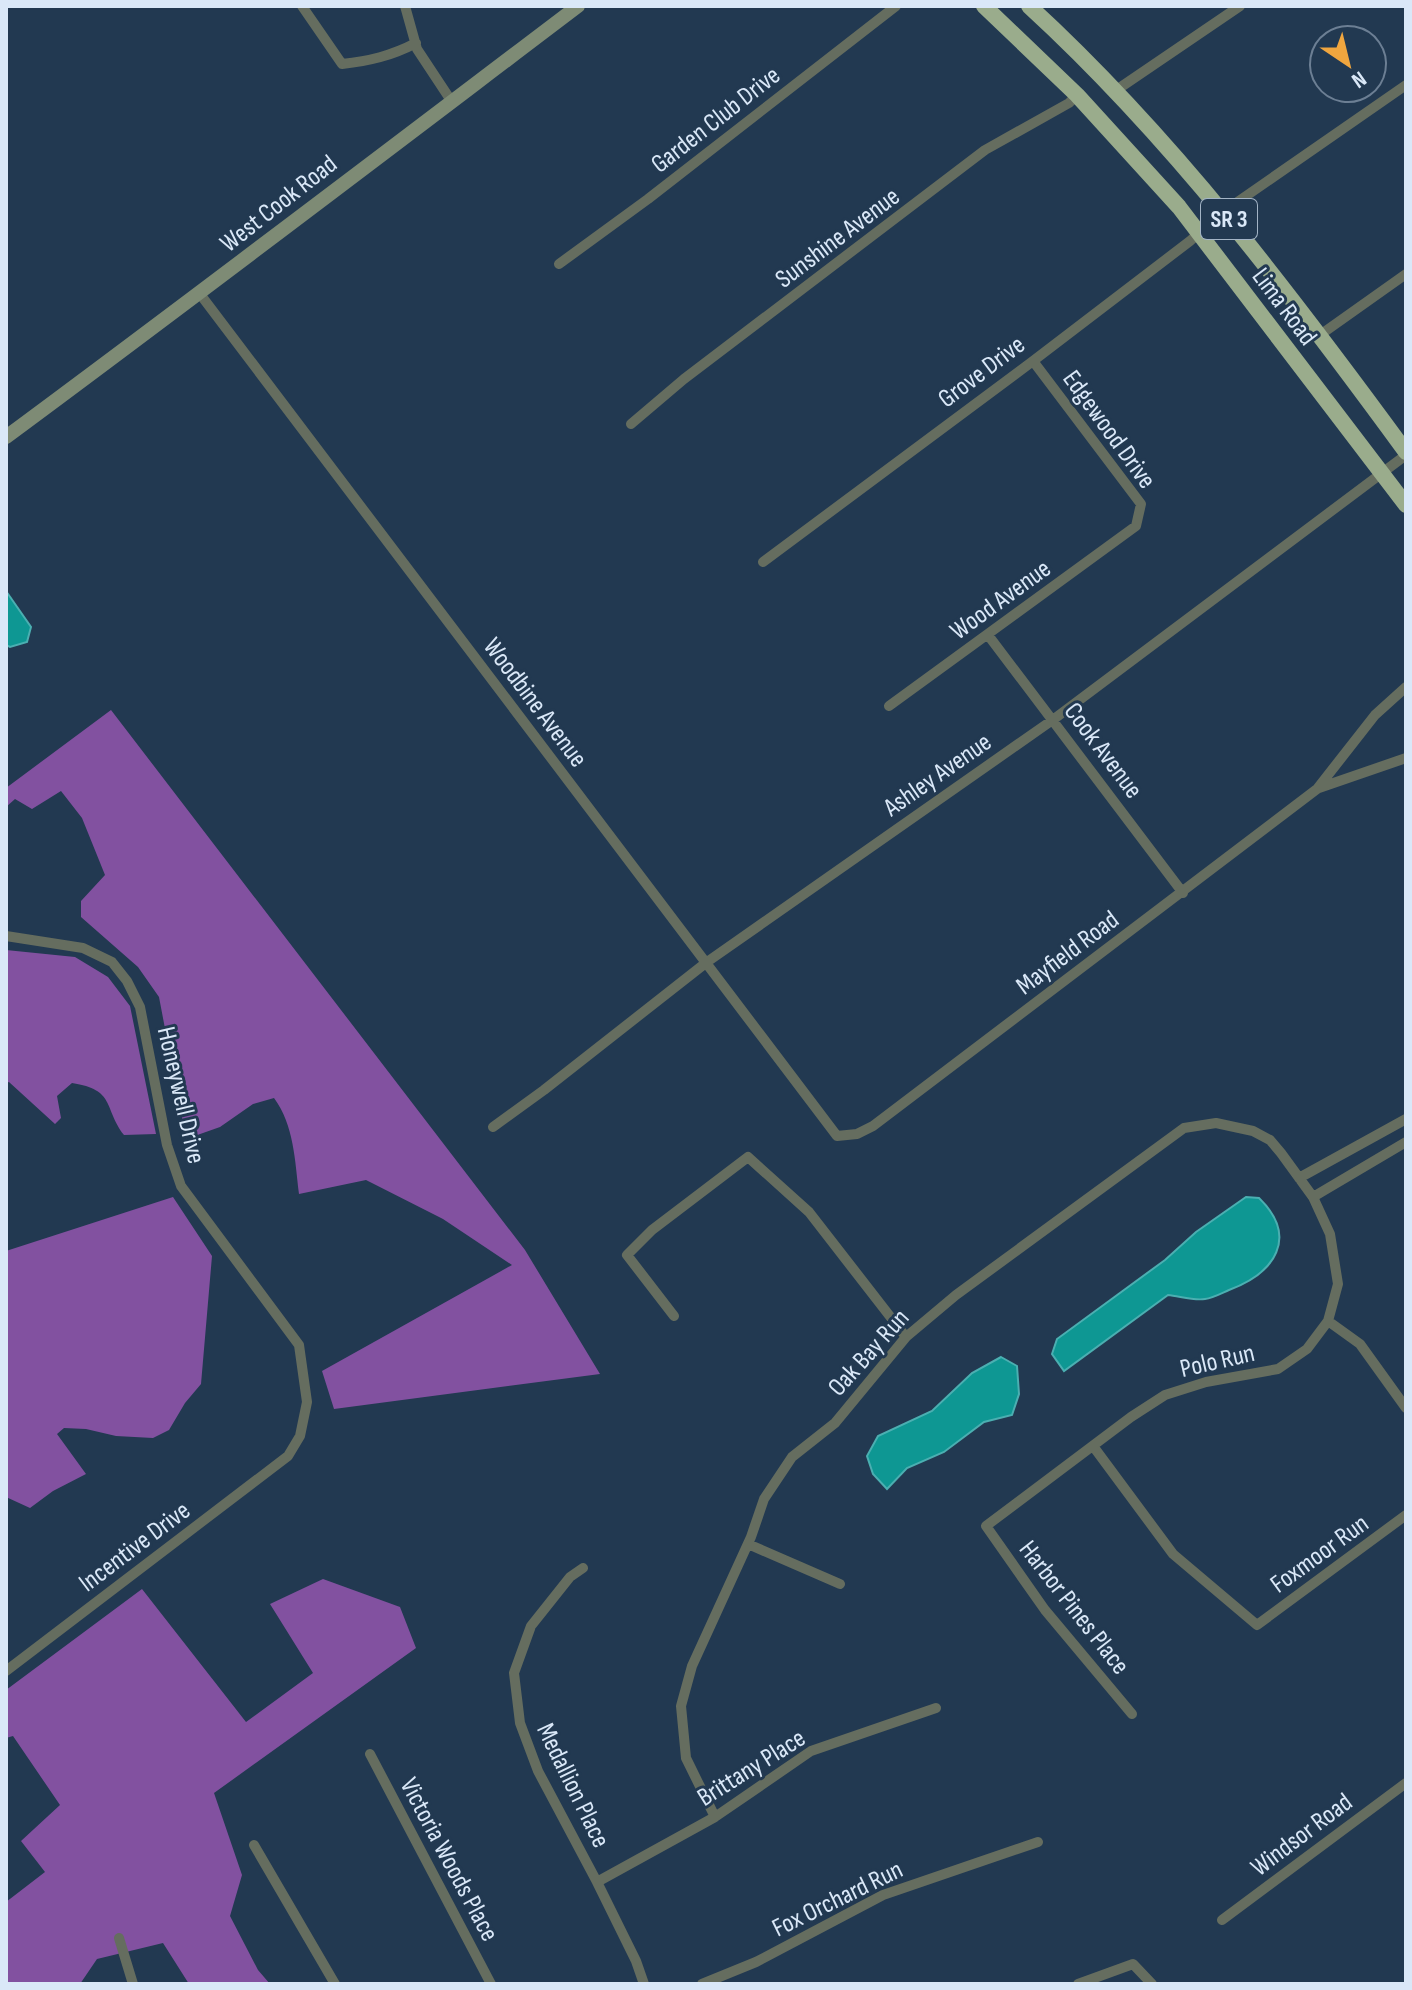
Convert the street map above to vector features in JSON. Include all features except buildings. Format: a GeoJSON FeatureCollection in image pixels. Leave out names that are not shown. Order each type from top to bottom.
{"type":"FeatureCollection","features":[{"type":"Feature","properties":{"kind":"highway","name":"Lima Road"},"geometry":{"type":"LineString","coordinates":[[984,6],[1077,95],[1179,207],[1406,505]]}},
{"type":"Feature","properties":{"kind":"highway","name":"Lima Road"},"geometry":{"type":"LineString","coordinates":[[1029,6],[1115,91],[1223,212],[1320,335],[1406,453]]}},
{"type":"Feature","properties":{"kind":"main road","name":"West Cook Road"},"geometry":{"type":"LineString","coordinates":[[6,437],[200,294],[578,6]]}},
{"type":"Feature","properties":{"kind":"street"},"geometry":{"type":"LineString","coordinates":[[302,6],[342,64],[394,55],[416,43]]}},
{"type":"Feature","properties":{"kind":"street"},"geometry":{"type":"LineString","coordinates":[[405,6],[416,43],[452,102]]}},
{"type":"Feature","properties":{"kind":"street","name":"Garden Club Drive"},"geometry":{"type":"LineString","coordinates":[[559,264],[648,199],[896,6]]}},
{"type":"Feature","properties":{"kind":"street"},"geometry":{"type":"LineString","coordinates":[[1115,91],[1240,6]]}},
{"type":"Feature","properties":{"kind":"street","name":"Grove Drive"},"geometry":{"type":"LineString","coordinates":[[763,562],[1033,361],[1199,234],[1223,212],[1406,85]]}},
{"type":"Feature","properties":{"kind":"street","name":"Sunshine Avenue"},"geometry":{"type":"LineString","coordinates":[[631,424],[684,379],[985,150],[1069,103],[1077,95]]}},
{"type":"Feature","properties":{"kind":"street"},"geometry":{"type":"LineString","coordinates":[[1320,335],[1406,274]]}},
{"type":"Feature","properties":{"kind":"street","name":"Woodbine Avenue"},"geometry":{"type":"LineString","coordinates":[[200,294],[837,1136]]}},
{"type":"Feature","properties":{"kind":"street","name":"Edgewood Drive"},"geometry":{"type":"LineString","coordinates":[[1033,361],[1141,504],[1136,526]]}},
{"type":"Feature","properties":{"kind":"street","name":"Ashley Avenue"},"geometry":{"type":"LineString","coordinates":[[493,1127],[707,962],[1054,719],[1406,453]]}},
{"type":"Feature","properties":{"kind":"street","name":"Wood Avenue"},"geometry":{"type":"LineString","coordinates":[[889,706],[1136,526]]}},
{"type":"Feature","properties":{"kind":"street","name":"Cook Avenue"},"geometry":{"type":"LineString","coordinates":[[988,635],[1183,893]]}},
{"type":"Feature","properties":{"kind":"street"},"geometry":{"type":"LineString","coordinates":[[1317,789],[1375,715],[1406,687]]}},
{"type":"Feature","properties":{"kind":"street"},"geometry":{"type":"LineString","coordinates":[[1317,789],[1406,758]]}},
{"type":"Feature","properties":{"kind":"street","name":"Mayfield Road"},"geometry":{"type":"LineString","coordinates":[[837,1136],[857,1134],[873,1126],[1317,789]]}},
{"type":"Feature","properties":{"kind":"street","name":"Honeywell Drive"},"geometry":{"type":"LineString","coordinates":[[6,936],[83,948],[112,962],[127,981],[140,1007],[167,1145],[181,1186],[299,1345],[307,1402],[300,1436],[288,1456]]}},
{"type":"Feature","properties":{"kind":"street"},"geometry":{"type":"LineString","coordinates":[[1299,1178],[1406,1119]]}},
{"type":"Feature","properties":{"kind":"street","name":"Oak Bay Run"},"geometry":{"type":"LineString","coordinates":[[715,1817],[686,1758],[681,1706],[692,1666],[748,1544],[764,1499],[792,1457],[835,1423],[906,1337],[956,1295],[1184,1128],[1216,1123],[1253,1131],[1270,1140],[1299,1178]]}},
{"type":"Feature","properties":{"kind":"street"},"geometry":{"type":"LineString","coordinates":[[1375,1136],[1387,1153]]}},
{"type":"Feature","properties":{"kind":"street"},"geometry":{"type":"LineString","coordinates":[[1313,1197],[1406,1142]]}},
{"type":"Feature","properties":{"kind":"street"},"geometry":{"type":"LineString","coordinates":[[674,1316],[627,1255],[652,1230],[748,1157],[809,1212],[906,1337]]}},
{"type":"Feature","properties":{"kind":"street","name":"Polo Run"},"geometry":{"type":"LineString","coordinates":[[986,1526],[1165,1395],[1206,1382],[1278,1369],[1307,1349],[1328,1321],[1338,1284],[1330,1234],[1313,1197],[1299,1178]]}},
{"type":"Feature","properties":{"kind":"street"},"geometry":{"type":"LineString","coordinates":[[1328,1321],[1360,1344],[1406,1408]]}},
{"type":"Feature","properties":{"kind":"street","name":"Foxmoor Run"},"geometry":{"type":"LineString","coordinates":[[1093,1446],[1173,1554],[1257,1625],[1406,1515]]}},
{"type":"Feature","properties":{"kind":"street","name":"Incentive Drive"},"geometry":{"type":"LineString","coordinates":[[6,1671],[288,1456]]}},
{"type":"Feature","properties":{"kind":"street","name":"Harbor Pines Place"},"geometry":{"type":"LineString","coordinates":[[986,1526],[1045,1610],[1132,1714]]}},
{"type":"Feature","properties":{"kind":"street"},"geometry":{"type":"LineString","coordinates":[[748,1544],[840,1584]]}},
{"type":"Feature","properties":{"kind":"street","name":"Medallion Place"},"geometry":{"type":"LineString","coordinates":[[583,1568],[570,1577],[531,1626],[514,1673],[520,1723],[538,1771],[597,1882],[644,1984]]}},
{"type":"Feature","properties":{"kind":"street","name":"Brittany Place"},"geometry":{"type":"LineString","coordinates":[[597,1882],[715,1817],[811,1751],[936,1708]]}},
{"type":"Feature","properties":{"kind":"street","name":"Victoria Woods Place"},"geometry":{"type":"LineString","coordinates":[[370,1754],[491,1984]]}},
{"type":"Feature","properties":{"kind":"street","name":"Windsor Road"},"geometry":{"type":"LineString","coordinates":[[1222,1920],[1406,1783]]}},
{"type":"Feature","properties":{"kind":"street","name":"Fox Orchard Run"},"geometry":{"type":"LineString","coordinates":[[702,1984],[756,1962],[883,1895],[1038,1842]]}},
{"type":"Feature","properties":{"kind":"street"},"geometry":{"type":"LineString","coordinates":[[254,1845],[335,1984]]}},
{"type":"Feature","properties":{"kind":"street"},"geometry":{"type":"LineString","coordinates":[[119,1938],[133,1984]]}},
{"type":"Feature","properties":{"kind":"street"},"geometry":{"type":"LineString","coordinates":[[1078,1984],[1133,1964],[1152,1984]]}},
{"type":"Feature","properties":{"kind":"shaded area"},"geometry":{"type":"Polygon","coordinates":[[[6,591],[31,627],[27,642],[10,647],[6,645],[6,591]]]}},
{"type":"Feature","properties":{"kind":"shaded area"},"geometry":{"type":"Polygon","coordinates":[[[111,710],[525,1250],[600,1374],[334,1409],[322,1371],[512,1265],[443,1219],[366,1180],[299,1194],[290,1132],[274,1098],[253,1104],[220,1127],[186,1139],[159,997],[138,967],[81,917],[81,901],[105,875],[82,818],[61,791],[32,809],[15,799],[6,807],[6,788],[111,710]]]}},
{"type":"Feature","properties":{"kind":"shaded area"},"geometry":{"type":"Polygon","coordinates":[[[6,950],[75,957],[108,977],[130,1006],[156,1134],[124,1135],[102,1095],[86,1086],[72,1083],[57,1096],[61,1118],[55,1124],[9,1082],[6,1083],[6,950]]]}},
{"type":"Feature","properties":{"kind":"shaded area"},"geometry":{"type":"Polygon","coordinates":[[[173,1197],[212,1256],[201,1384],[169,1430],[153,1438],[64,1428],[57,1434],[86,1474],[53,1491],[30,1508],[6,1497],[6,1251],[173,1197]]]}},
{"type":"Feature","properties":{"kind":"shaded area"},"geometry":{"type":"Polygon","coordinates":[[[1246,1197],[1259,1198],[1278,1226],[1276,1252],[1259,1274],[1208,1298],[1168,1295],[1064,1371],[1052,1354],[1057,1339],[1246,1197]]]}},
{"type":"Feature","properties":{"kind":"shaded area"},"geometry":{"type":"Polygon","coordinates":[[[1001,1357],[1017,1366],[1019,1394],[1012,1415],[984,1422],[944,1452],[907,1468],[887,1489],[873,1474],[867,1456],[878,1436],[932,1411],[972,1373],[1001,1357]]]}},
{"type":"Feature","properties":{"kind":"shaded area"},"geometry":{"type":"Polygon","coordinates":[[[323,1579],[400,1607],[416,1648],[214,1793],[242,1875],[230,1916],[258,1970],[270,1984],[189,1984],[163,1943],[97,1959],[80,1984],[6,1984],[6,1902],[45,1872],[21,1841],[60,1805],[13,1736],[6,1738],[6,1690],[142,1589],[246,1722],[313,1673],[270,1604],[323,1579]]]}}]}
